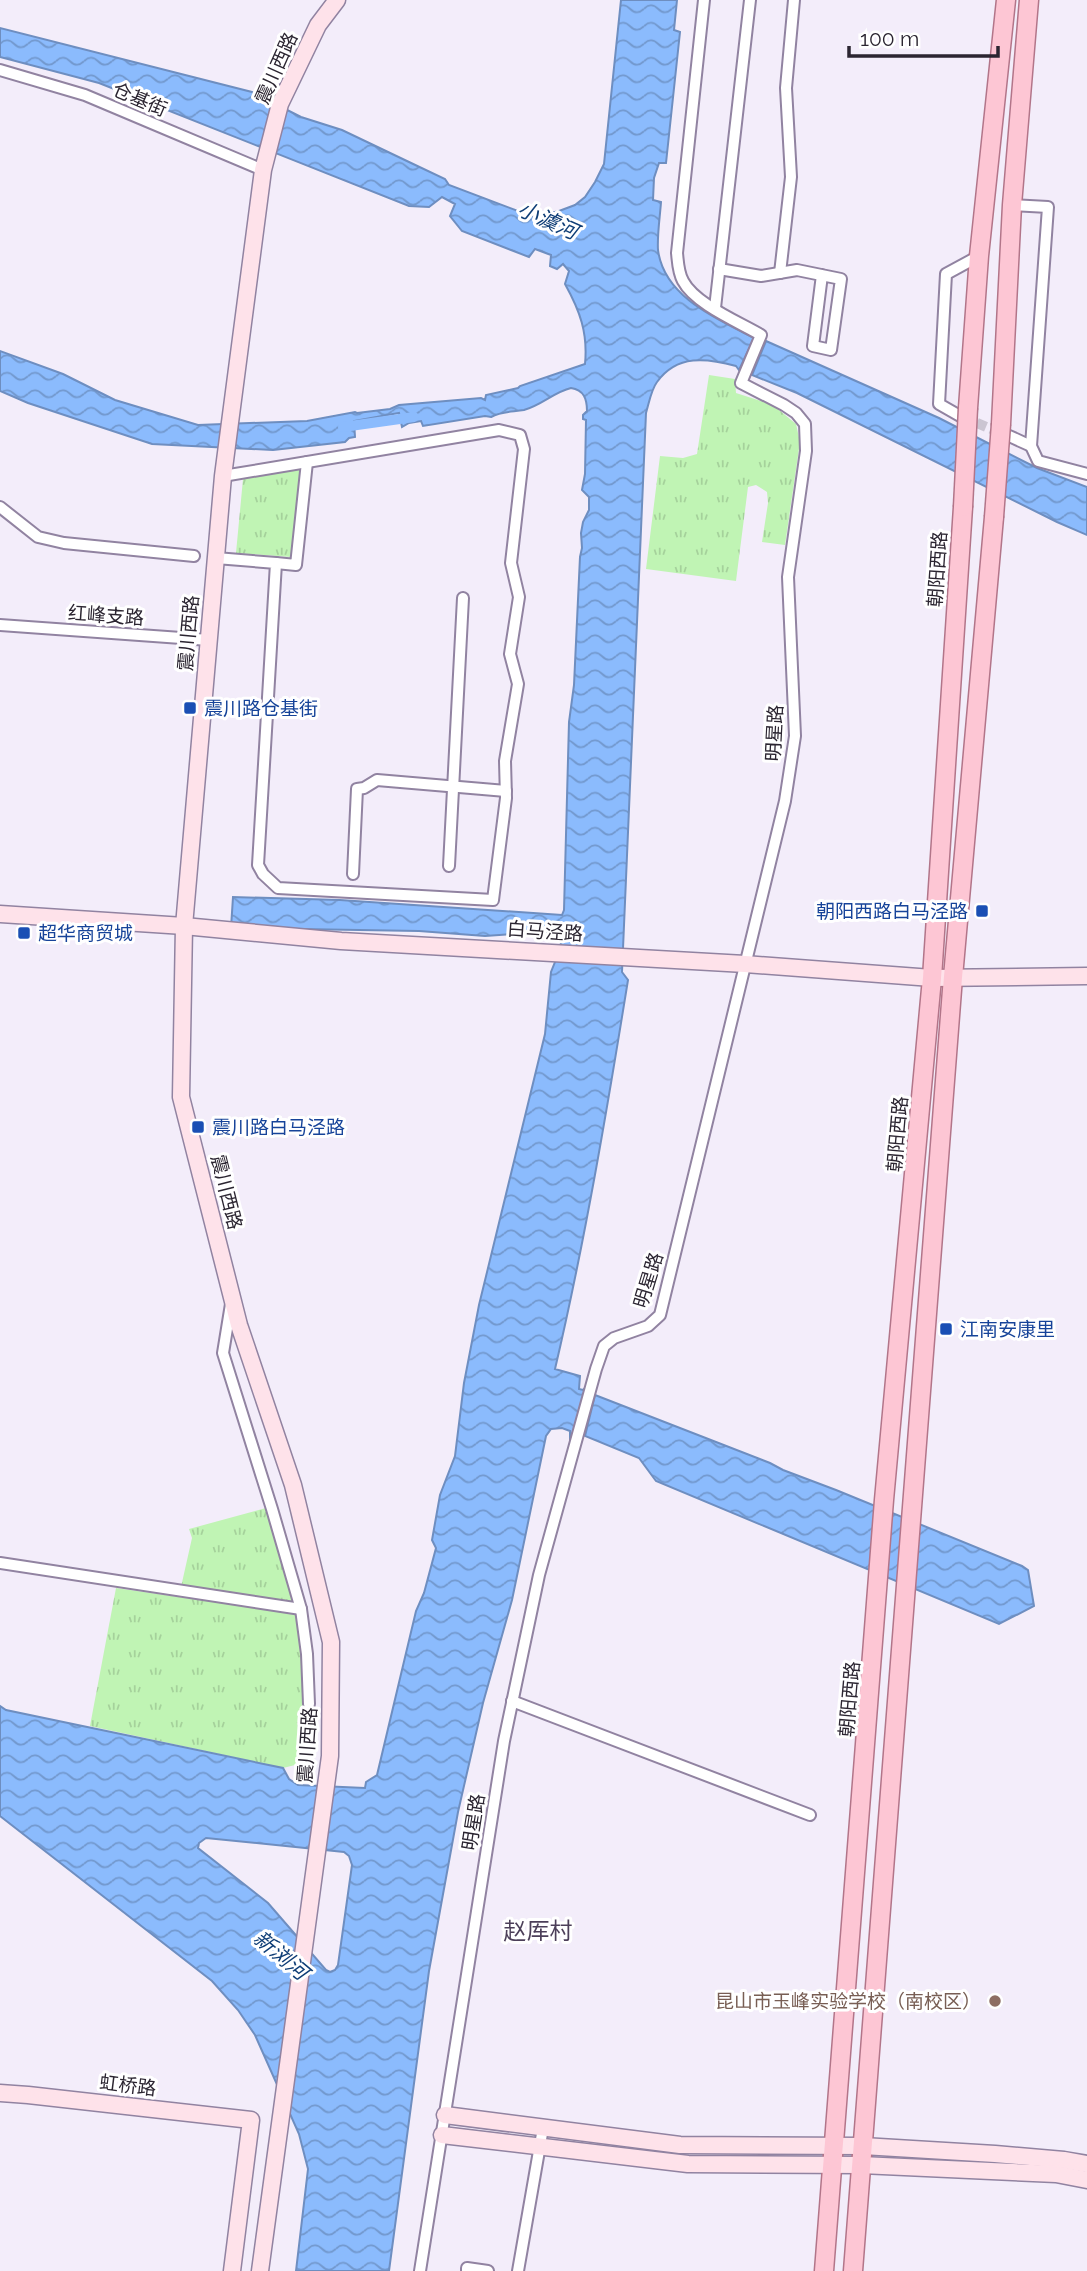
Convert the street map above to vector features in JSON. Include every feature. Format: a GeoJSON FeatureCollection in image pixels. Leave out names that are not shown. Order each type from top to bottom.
{"type":"FeatureCollection","features":[{"type":"Feature","properties":{"kind":"main road","name":"朝阳西路"},"geometry":{"type":"LineString","coordinates":[[824,2271],[884,1500],[932,978],[962,507],[964,412],[1006,0]]}},
{"type":"Feature","properties":{"kind":"main road"},"geometry":{"type":"LineString","coordinates":[[853,2271],[953,977],[1004,430],[1012,205],[1029,0]]}},
{"type":"Feature","properties":{"kind":"street","name":"震川西路"},"geometry":{"type":"LineString","coordinates":[[260,2271],[330,1756],[331,1642],[293,1485],[239,1325],[181,1097],[184,926],[223,476],[263,170],[280,104],[318,25],[337,0]]}},
{"type":"Feature","properties":{"kind":"street"},"geometry":{"type":"LineString","coordinates":[[704,0],[677,253],[683,282],[695,296],[715,308],[750,0]]}},
{"type":"Feature","properties":{"kind":"street"},"geometry":{"type":"LineString","coordinates":[[780,273],[791,177],[786,88],[794,0]]}},
{"type":"Feature","properties":{"kind":"street","name":"仓基街"},"geometry":{"type":"LineString","coordinates":[[0,70],[85,95],[263,170]]}},
{"type":"Feature","properties":{"kind":"street"},"geometry":{"type":"LineString","coordinates":[[1012,205],[1048,207],[1031,446],[1038,461],[1087,474]]}},
{"type":"Feature","properties":{"kind":"street"},"geometry":{"type":"LineString","coordinates":[[964,412],[939,404],[946,274],[979,256]]}},
{"type":"Feature","properties":{"kind":"street"},"geometry":{"type":"LineString","coordinates":[[719,269],[761,276],[797,270],[841,278],[831,350],[813,346],[822,275]]}},
{"type":"Feature","properties":{"kind":"street","name":"明星路"},"geometry":{"type":"LineString","coordinates":[[420,2271],[504,1741],[539,1574],[604,1346],[614,1338],[648,1326],[660,1315],[785,801],[794,736],[788,577],[806,451],[805,424],[796,412],[741,383],[761,335],[715,308]]}},
{"type":"Feature","properties":{"kind":"street"},"geometry":{"type":"LineString","coordinates":[[223,476],[499,430],[520,435],[524,449],[511,563],[519,597],[510,654],[518,684],[505,761],[506,791],[493,900],[278,888],[258,865],[276,563]]}},
{"type":"Feature","properties":{"kind":"street"},"geometry":{"type":"LineString","coordinates":[[1004,430],[1031,446]]}},
{"type":"Feature","properties":{"kind":"street"},"geometry":{"type":"LineString","coordinates":[[216,558],[296,565],[307,462]]}},
{"type":"Feature","properties":{"kind":"street"},"geometry":{"type":"LineString","coordinates":[[0,507],[38,537],[64,543],[194,556]]}},
{"type":"Feature","properties":{"kind":"street"},"geometry":{"type":"LineString","coordinates":[[449,866],[463,598]]}},
{"type":"Feature","properties":{"kind":"street","name":"红峰支路"},"geometry":{"type":"LineString","coordinates":[[0,625],[209,640]]}},
{"type":"Feature","properties":{"kind":"street"},"geometry":{"type":"LineString","coordinates":[[353,874],[357,789],[377,780],[506,791]]}},
{"type":"Feature","properties":{"kind":"street","name":"白马泾路"},"geometry":{"type":"LineString","coordinates":[[0,914],[184,926],[341,941],[745,964],[932,978],[1087,976]]}},
{"type":"Feature","properties":{"kind":"street"},"geometry":{"type":"LineString","coordinates":[[232,1297],[223,1353],[300,1609],[307,1654],[309,1704]]}},
{"type":"Feature","properties":{"kind":"street"},"geometry":{"type":"LineString","coordinates":[[0,1563],[300,1609]]}},
{"type":"Feature","properties":{"kind":"street"},"geometry":{"type":"LineString","coordinates":[[512,1701],[810,1815]]}},
{"type":"Feature","properties":{"kind":"street","name":"虹桥路"},"geometry":{"type":"LineString","coordinates":[[0,2093],[251,2120],[232,2271]]}},
{"type":"Feature","properties":{"kind":"street"},"geometry":{"type":"LineString","coordinates":[[445,2115],[680,2145],[834,2146],[862,2155],[1056,2174],[1087,2180]]}},
{"type":"Feature","properties":{"kind":"street"},"geometry":{"type":"LineString","coordinates":[[518,2271],[543,2128]]}},
{"type":"Feature","properties":{"kind":"street"},"geometry":{"type":"LineString","coordinates":[[442,2135],[688,2164],[832,2164],[862,2155],[995,2154],[1087,2164]]}},
{"type":"Feature","properties":{"kind":"street"},"geometry":{"type":"LineString","coordinates":[[467,2271],[467,2268],[488,2271]]}},
{"type":"Feature","properties":{"kind":"green space"},"geometry":{"type":"Polygon","coordinates":[[[709,375],[735,379],[736,393],[773,405],[796,424],[800,442],[785,545],[762,542],[767,492],[756,485],[748,487],[736,581],[646,569],[660,456],[683,458],[697,454],[709,375]]]}},
{"type":"Feature","properties":{"kind":"green space"},"geometry":{"type":"Polygon","coordinates":[[[299,469],[301,480],[291,557],[236,553],[243,479],[299,469]]]}},
{"type":"Feature","properties":{"kind":"green space"},"geometry":{"type":"Polygon","coordinates":[[[266,1508],[295,1603],[181,1587],[192,1538],[189,1529],[266,1508]]]}},
{"type":"Feature","properties":{"kind":"green space"},"geometry":{"type":"Polygon","coordinates":[[[116,1588],[297,1614],[306,1703],[307,1762],[283,1768],[90,1726],[116,1588]]]}},
{"type":"Feature","properties":{"kind":"water"},"geometry":{"type":"Polygon","coordinates":[[[621,0],[677,0],[674,30],[680,32],[666,163],[659,163],[654,178],[653,200],[661,202],[658,250],[670,281],[681,293],[709,314],[754,338],[739,370],[736,366],[714,361],[693,360],[665,373],[655,385],[646,413],[622,972],[628,980],[586,1224],[555,1369],[580,1376],[579,1389],[586,1387],[570,1442],[570,1431],[562,1428],[551,1429],[546,1436],[512,1600],[483,1703],[458,1812],[429,1971],[389,2271],[296,2271],[308,2169],[299,2134],[255,2035],[238,2010],[212,1981],[0,1816],[0,1706],[6,1710],[283,1768],[289,1779],[298,1785],[365,1788],[366,1782],[377,1775],[416,1611],[424,1593],[436,1548],[432,1540],[440,1495],[455,1456],[464,1383],[479,1305],[545,1034],[551,972],[561,947],[560,931],[485,936],[419,931],[231,928],[233,897],[340,900],[562,915],[569,722],[574,685],[581,533],[589,510],[589,497],[582,490],[586,420],[583,415],[587,411],[586,403],[582,393],[571,388],[530,408],[491,417],[423,426],[421,421],[402,427],[399,413],[354,421],[355,437],[345,442],[273,450],[152,444],[28,403],[0,391],[0,351],[63,374],[115,400],[198,425],[307,421],[390,409],[399,405],[481,398],[485,400],[486,395],[518,388],[585,364],[584,332],[579,313],[565,284],[569,271],[563,264],[557,269],[550,266],[551,255],[535,249],[529,257],[462,231],[450,216],[455,204],[442,197],[429,207],[409,206],[99,83],[0,57],[0,28],[252,92],[301,117],[342,130],[445,179],[449,185],[534,217],[575,205],[585,197],[604,164],[621,0]],[[206,1838],[199,1843],[198,1848],[268,1903],[330,1972],[338,1965],[352,1865],[349,1856],[344,1852],[206,1838]]]}},
{"type":"Feature","properties":{"kind":"water"},"geometry":{"type":"Polygon","coordinates":[[[766,341],[939,418],[1037,468],[1087,487],[1087,535],[797,393],[752,375],[766,341]]]}},
{"type":"Feature","properties":{"kind":"water"},"geometry":{"type":"Polygon","coordinates":[[[595,1395],[1022,1566],[1028,1570],[1034,1606],[999,1624],[656,1481],[639,1458],[585,1436],[595,1395]]]}},
{"type":"Feature","properties":{"kind":"waterway"},"geometry":{"type":"LineString","coordinates":[[343,427],[414,417]]}},
{"type":"Feature","properties":{"kind":"tunnel"},"geometry":{"type":"LineString","coordinates":[[963,417],[1003,434]]}},
{"type":"Feature","properties":{"kind":"place","name":"震川路仓基街"},"geometry":{"type":"Point","coordinates":[190,708]}},
{"type":"Feature","properties":{"kind":"place","name":"朝阳西路白马泾路"},"geometry":{"type":"Point","coordinates":[982,911]}},
{"type":"Feature","properties":{"kind":"place","name":"超华商贸城"},"geometry":{"type":"Point","coordinates":[24,933]}},
{"type":"Feature","properties":{"kind":"place","name":"震川路白马泾路"},"geometry":{"type":"Point","coordinates":[198,1127]}},
{"type":"Feature","properties":{"kind":"place","name":"江南安康里"},"geometry":{"type":"Point","coordinates":[946,1329]}},
{"type":"Feature","properties":{"kind":"place","name":"昆山市玉峰实验学校（南校区）"},"geometry":{"type":"Point","coordinates":[995,2001]}},
{"type":"Feature","properties":{"kind":"district","name":"赵厍村"},"geometry":{"type":"Point","coordinates":[538,1930]}},
{"type":"Feature","properties":{"kind":"water label","name":"小澞河"},"geometry":{"type":"Point","coordinates":[548,220]}},
{"type":"Feature","properties":{"kind":"water label","name":"新浏河"},"geometry":{"type":"Point","coordinates":[281,1955]}}]}
